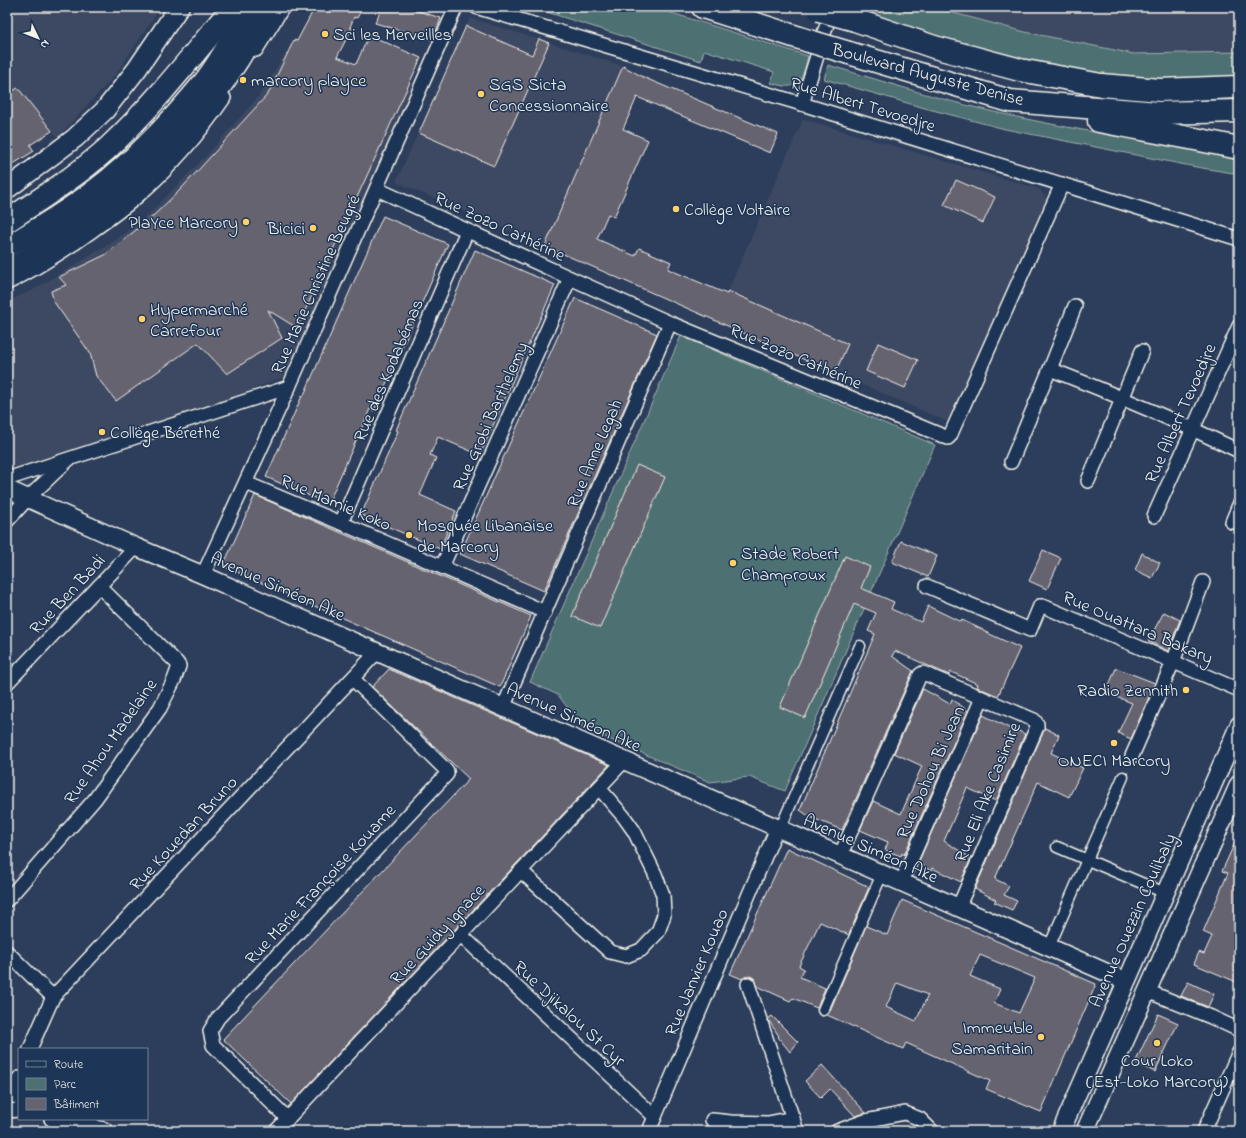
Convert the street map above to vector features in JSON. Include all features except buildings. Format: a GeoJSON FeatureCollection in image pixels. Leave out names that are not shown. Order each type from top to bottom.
{"type":"FeatureCollection","features":[{"type":"Feature","properties":{"kind":"highway"},"geometry":{"type":"LineString","coordinates":[[7,221],[75,175],[107,148],[145,112],[233,7]]}},
{"type":"Feature","properties":{"kind":"highway"},"geometry":{"type":"LineString","coordinates":[[7,271],[99,212],[134,184],[164,155],[202,109],[230,70],[268,7]]}},
{"type":"Feature","properties":{"kind":"highway","name":"Boulevard Auguste Denise"},"geometry":{"type":"LineString","coordinates":[[703,7],[809,41],[1010,101],[1158,114],[1239,111]]}},
{"type":"Feature","properties":{"kind":"highway","name":"Boulevard Auguste Denise"},"geometry":{"type":"LineString","coordinates":[[819,8],[934,47],[1020,70],[1101,85],[1160,90],[1239,87]]}},
{"type":"Feature","properties":{"kind":"highway"},"geometry":{"type":"LineString","coordinates":[[1010,101],[1055,114],[1239,148]]}},
{"type":"Feature","properties":{"kind":"main road"},"geometry":{"type":"LineString","coordinates":[[7,189],[75,138],[105,110],[137,68],[179,7]]}},
{"type":"Feature","properties":{"kind":"main road"},"geometry":{"type":"LineString","coordinates":[[182,69],[221,7]]}},
{"type":"Feature","properties":{"kind":"main road"},"geometry":{"type":"LineString","coordinates":[[7,247],[50,221],[94,191],[125,166],[155,138],[204,81],[224,53],[250,7]]}},
{"type":"Feature","properties":{"kind":"street"},"geometry":{"type":"LineString","coordinates":[[7,283],[61,252],[104,222],[140,194],[172,163],[222,102],[240,76],[282,7]]}},
{"type":"Feature","properties":{"kind":"street","name":"Rue Marie Christine Beugré"},"geometry":{"type":"LineString","coordinates":[[203,575],[289,387],[456,7]]}},
{"type":"Feature","properties":{"kind":"street","name":"Rue Albert Tevoedjre"},"geometry":{"type":"LineString","coordinates":[[476,7],[802,104],[1239,239]]}},
{"type":"Feature","properties":{"kind":"street"},"geometry":{"type":"LineString","coordinates":[[802,104],[819,8]]}},
{"type":"Feature","properties":{"kind":"street","name":"Rue Zozo Cathérine"},"geometry":{"type":"LineString","coordinates":[[377,189],[670,323],[948,438],[1062,184]]}},
{"type":"Feature","properties":{"kind":"street","name":"Rue des Kodabémas"},"geometry":{"type":"LineString","coordinates":[[341,523],[467,231]]}},
{"type":"Feature","properties":{"kind":"street","name":"Rue Grobi Barthelemy"},"geometry":{"type":"LineString","coordinates":[[442,567],[570,278]]}},
{"type":"Feature","properties":{"kind":"street"},"geometry":{"type":"LineString","coordinates":[[1011,462],[1075,306]]}},
{"type":"Feature","properties":{"kind":"street","name":"Rue Anne Legah"},"geometry":{"type":"LineString","coordinates":[[503,708],[670,323]]}},
{"type":"Feature","properties":{"kind":"street","name":"Rue Albert Tevoedjre"},"geometry":{"type":"LineString","coordinates":[[1154,516],[1239,326]]}},
{"type":"Feature","properties":{"kind":"street"},"geometry":{"type":"LineString","coordinates":[[1088,481],[1142,351]]}},
{"type":"Feature","properties":{"kind":"street"},"geometry":{"type":"LineString","coordinates":[[1050,369],[1123,398],[1239,451]]}},
{"type":"Feature","properties":{"kind":"street"},"geometry":{"type":"LineString","coordinates":[[7,479],[289,387]]}},
{"type":"Feature","properties":{"kind":"street"},"geometry":{"type":"LineString","coordinates":[[7,520],[69,458]]}},
{"type":"Feature","properties":{"kind":"street","name":"Rue Mamie Koko"},"geometry":{"type":"LineString","coordinates":[[246,483],[545,612]]}},
{"type":"Feature","properties":{"kind":"street","name":"Avenue Siméon Ake"},"geometry":{"type":"LineString","coordinates":[[7,489],[1126,981]]}},
{"type":"Feature","properties":{"kind":"street"},"geometry":{"type":"LineString","coordinates":[[1232,522],[1239,505]]}},
{"type":"Feature","properties":{"kind":"street","name":"Rue Ben Badi"},"geometry":{"type":"LineString","coordinates":[[7,683],[136,547]]}},
{"type":"Feature","properties":{"kind":"street"},"geometry":{"type":"LineString","coordinates":[[1132,756],[1173,662],[1203,582]]}},
{"type":"Feature","properties":{"kind":"street","name":"Rue Ahou Madelaine"},"geometry":{"type":"LineString","coordinates":[[7,900],[95,799],[160,708],[174,680],[179,666],[99,586]]}},
{"type":"Feature","properties":{"kind":"street","name":"Rue Ouattara Bakary"},"geometry":{"type":"LineString","coordinates":[[927,586],[1030,630],[1040,606],[1043,606],[1239,690]]}},
{"type":"Feature","properties":{"kind":"street"},"geometry":{"type":"LineString","coordinates":[[778,829],[860,646]]}},
{"type":"Feature","properties":{"kind":"street","name":"Rue Kouedan Bruno"},"geometry":{"type":"LineString","coordinates":[[30,1048],[53,997],[377,652]]}},
{"type":"Feature","properties":{"kind":"street","name":"Rue Eli Ake Casimire"},"geometry":{"type":"LineString","coordinates":[[840,856],[920,675],[923,673],[1034,720],[1037,727],[958,908]]}},
{"type":"Feature","properties":{"kind":"street","name":"Rue Marie Françoise Kouame"},"geometry":{"type":"LineString","coordinates":[[288,1119],[213,1045],[210,1031],[218,1018],[448,774],[447,771],[352,680]]}},
{"type":"Feature","properties":{"kind":"street","name":"Rue Dohou Bi Jean"},"geometry":{"type":"LineString","coordinates":[[901,883],[982,698]]}},
{"type":"Feature","properties":{"kind":"street","name":"Avenue Ouezzin Coulibaly"},"geometry":{"type":"LineString","coordinates":[[1061,1131],[1239,725]]}},
{"type":"Feature","properties":{"kind":"street","name":"Rue Guidy Ignace"},"geometry":{"type":"LineString","coordinates":[[276,1131],[624,761]]}},
{"type":"Feature","properties":{"kind":"street"},"geometry":{"type":"LineString","coordinates":[[1049,948],[1123,777]]}},
{"type":"Feature","properties":{"kind":"street"},"geometry":{"type":"LineString","coordinates":[[1085,1131],[1239,784]]}},
{"type":"Feature","properties":{"kind":"street"},"geometry":{"type":"LineString","coordinates":[[521,871],[610,952],[626,956],[641,950],[658,932],[664,915],[663,895],[655,874],[634,831],[624,816],[599,788]]}},
{"type":"Feature","properties":{"kind":"street","name":"Rue Janvier Kouao"},"geometry":{"type":"LineString","coordinates":[[649,1131],[778,829]]}},
{"type":"Feature","properties":{"kind":"street"},"geometry":{"type":"LineString","coordinates":[[1057,846],[1165,893]]}},
{"type":"Feature","properties":{"kind":"street"},"geometry":{"type":"LineString","coordinates":[[823,1010],[882,874]]}},
{"type":"Feature","properties":{"kind":"street","name":"Rue Djikalou St Cyr"},"geometry":{"type":"LineString","coordinates":[[461,935],[655,1117]]}},
{"type":"Feature","properties":{"kind":"street"},"geometry":{"type":"LineString","coordinates":[[7,952],[53,997]]}},
{"type":"Feature","properties":{"kind":"street"},"geometry":{"type":"LineString","coordinates":[[748,984],[797,1131]]}},
{"type":"Feature","properties":{"kind":"street"},"geometry":{"type":"LineString","coordinates":[[1148,991],[1239,1030]]}},
{"type":"Feature","properties":{"kind":"street"},"geometry":{"type":"LineString","coordinates":[[1204,1131],[1239,1052]]}},
{"type":"Feature","properties":{"kind":"street"},"geometry":{"type":"LineString","coordinates":[[13,1094],[18,1081]]}},
{"type":"Feature","properties":{"kind":"street"},"geometry":{"type":"LineString","coordinates":[[7,1111],[18,1110]]}},
{"type":"Feature","properties":{"kind":"street"},"geometry":{"type":"LineString","coordinates":[[837,1131],[865,1121],[905,1113],[920,1119],[932,1131]]}},
{"type":"Feature","properties":{"kind":"street"},"geometry":{"type":"LineString","coordinates":[[712,1120],[768,1123],[793,1118]]}},
{"type":"Feature","properties":{"kind":"street"},"geometry":{"type":"LineString","coordinates":[[54,1120],[77,1128],[100,1130]]}},
{"type":"Feature","properties":{"kind":"street"},"geometry":{"type":"LineString","coordinates":[[80,1120],[100,1130]]}},
{"type":"Feature","properties":{"kind":"shaded area"},"geometry":{"type":"Polygon","coordinates":[[[7,7],[161,7],[116,74],[58,137],[52,131],[30,144],[34,151],[7,168],[7,7]]]}},
{"type":"Feature","properties":{"kind":"shaded area"},"geometry":{"type":"Polygon","coordinates":[[[931,7],[1239,7],[1239,52],[1134,54],[1025,32],[931,7]]]}},
{"type":"Feature","properties":{"kind":"shaded area"},"geometry":{"type":"Polygon","coordinates":[[[470,18],[623,66],[545,246],[396,182],[470,18]]]}},
{"type":"Feature","properties":{"kind":"shaded area","name":"PlaYce Marcory"},"geometry":{"type":"Polygon","coordinates":[[[294,40],[416,87],[285,376],[237,396],[7,471],[7,302],[33,290],[113,242],[149,214],[207,155],[258,97],[294,40]]]}},
{"type":"Feature","properties":{"kind":"shaded area"},"geometry":{"type":"Polygon","coordinates":[[[803,119],[1039,189],[1047,199],[948,422],[715,320],[803,119]]]}},
{"type":"Feature","properties":{"kind":"green space"},"geometry":{"type":"Polygon","coordinates":[[[531,7],[653,7],[808,56],[801,79],[794,85],[783,86],[771,83],[774,72],[704,50],[701,61],[531,7]]]}},
{"type":"Feature","properties":{"kind":"green space"},"geometry":{"type":"Polygon","coordinates":[[[859,7],[931,7],[1025,32],[1134,54],[1239,52],[1239,79],[1160,81],[1103,77],[1021,60],[858,16],[859,7]]]}},
{"type":"Feature","properties":{"kind":"green space"},"geometry":{"type":"Polygon","coordinates":[[[828,65],[989,111],[1097,133],[1239,157],[1239,174],[1196,167],[1005,129],[921,107],[824,79],[828,65]]]}},
{"type":"Feature","properties":{"kind":"green space","name":"Stade Robert Champroux"},"geometry":{"type":"Polygon","coordinates":[[[681,336],[935,445],[785,791],[749,777],[710,782],[583,728],[558,695],[530,682],[681,336]]]}},
{"type":"Feature","properties":{"kind":"place","name":"Sci les Merveilles"},"geometry":{"type":"Point","coordinates":[325,34]}},
{"type":"Feature","properties":{"kind":"place","name":"marcory playce"},"geometry":{"type":"Point","coordinates":[243,80]}},
{"type":"Feature","properties":{"kind":"place","name":"SGS Sicta Concessionnaire"},"geometry":{"type":"Point","coordinates":[481,94]}},
{"type":"Feature","properties":{"kind":"place","name":"Collège Voltaire"},"geometry":{"type":"Point","coordinates":[676,209]}},
{"type":"Feature","properties":{"kind":"place","name":"PlaYce Marcory"},"geometry":{"type":"Point","coordinates":[246,222]}},
{"type":"Feature","properties":{"kind":"place","name":"Bicici"},"geometry":{"type":"Point","coordinates":[313,228]}},
{"type":"Feature","properties":{"kind":"place","name":"Hypermarché Carrefour"},"geometry":{"type":"Point","coordinates":[142,319]}},
{"type":"Feature","properties":{"kind":"place","name":"Collège Bérethé"},"geometry":{"type":"Point","coordinates":[102,432]}},
{"type":"Feature","properties":{"kind":"place","name":"Mosquée Libanaise de Marcory"},"geometry":{"type":"Point","coordinates":[409,535]}},
{"type":"Feature","properties":{"kind":"place","name":"Stade Robert Champroux"},"geometry":{"type":"Point","coordinates":[733,563]}},
{"type":"Feature","properties":{"kind":"place","name":"Radio Zennith"},"geometry":{"type":"Point","coordinates":[1186,690]}},
{"type":"Feature","properties":{"kind":"place","name":"ONECI Marcory"},"geometry":{"type":"Point","coordinates":[1114,743]}},
{"type":"Feature","properties":{"kind":"place","name":"Immeuble Samaritain"},"geometry":{"type":"Point","coordinates":[1041,1037]}},
{"type":"Feature","properties":{"kind":"place","name":"Cour Loko (Est-Loko Marcory)"},"geometry":{"type":"Point","coordinates":[1157,1043]}}]}
